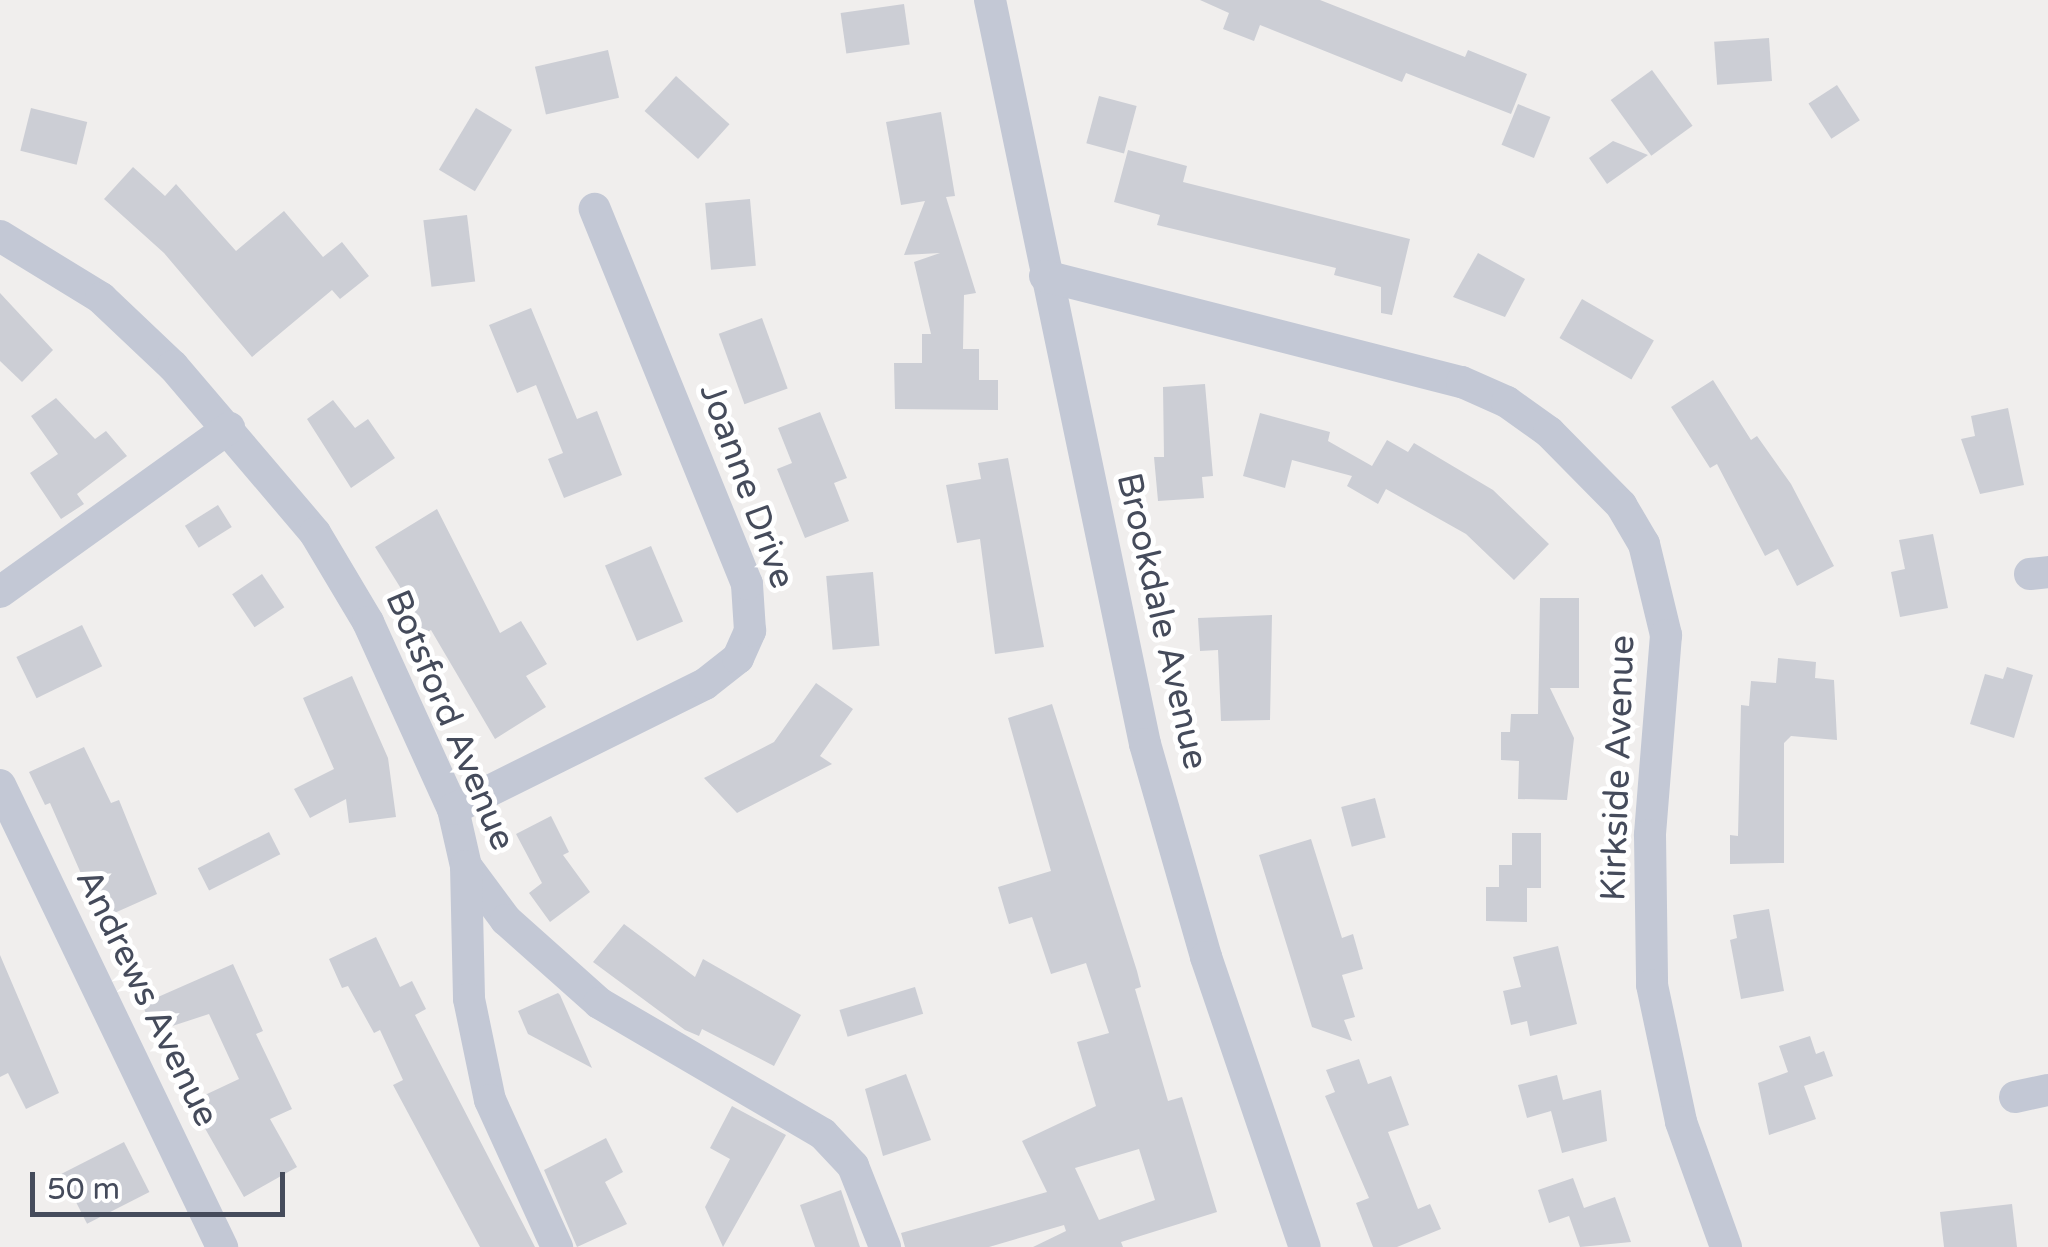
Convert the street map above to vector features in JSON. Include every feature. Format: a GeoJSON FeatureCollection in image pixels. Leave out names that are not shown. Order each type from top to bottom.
{"type":"FeatureCollection","features":[{"type":"Feature","properties":{"kind":"street","name":"Brookdale Avenue"},"geometry":{"type":"LineString","coordinates":[[990,0],[1146,744],[1206,957],[1305,1247]]}},
{"type":"Feature","properties":{"kind":"street","name":"Joanne Drive"},"geometry":{"type":"LineString","coordinates":[[452,809],[705,684],[738,658],[750,632],[747,584],[595,209]]}},
{"type":"Feature","properties":{"kind":"street","name":"Botsford Avenue"},"geometry":{"type":"LineString","coordinates":[[0,236],[101,298],[229,428],[315,533],[368,622],[452,809],[466,866],[506,920],[600,1003],[832,1142],[862,1185],[885,1247]]}},
{"type":"Feature","properties":{"kind":"street","name":"Kirkside Avenue"},"geometry":{"type":"LineString","coordinates":[[1045,276],[1462,382],[1549,432],[1621,505],[1644,544],[1666,636],[1650,835],[1652,984],[1682,1122],[1726,1247]]}},
{"type":"Feature","properties":{"kind":"street"},"geometry":{"type":"LineString","coordinates":[[0,592],[229,428]]}},
{"type":"Feature","properties":{"kind":"street","name":"Andrews Avenue"},"geometry":{"type":"LineString","coordinates":[[0,785],[222,1247]]}},
{"type":"Feature","properties":{"kind":"street"},"geometry":{"type":"LineString","coordinates":[[466,866],[469,999],[490,1100],[557,1247]]}},
{"type":"Feature","properties":{"kind":"street"},"geometry":{"type":"LineString","coordinates":[[2015,1097],[2048,1090]]}},
{"type":"Feature","properties":{"kind":"building"},"geometry":{"type":"Polygon","coordinates":[[[1200,0],[1320,0],[1465,57],[1468,50],[1527,74],[1511,114],[1406,73],[1402,82],[1260,25],[1254,41],[1223,29],[1229,13],[1200,0]]]}},
{"type":"Feature","properties":{"kind":"building"},"geometry":{"type":"Polygon","coordinates":[[[904,4],[910,45],[846,54],[841,13],[904,4]]]}},
{"type":"Feature","properties":{"kind":"building"},"geometry":{"type":"Polygon","coordinates":[[[1769,38],[1772,81],[1717,85],[1714,42],[1769,38]]]}},
{"type":"Feature","properties":{"kind":"building"},"geometry":{"type":"Polygon","coordinates":[[[608,50],[619,98],[546,115],[535,67],[608,50]]]}},
{"type":"Feature","properties":{"kind":"building"},"geometry":{"type":"Polygon","coordinates":[[[1652,70],[1693,126],[1651,156],[1611,100],[1652,70]]]}},
{"type":"Feature","properties":{"kind":"building"},"geometry":{"type":"Polygon","coordinates":[[[676,76],[730,124],[698,159],[645,111],[676,76]]]}},
{"type":"Feature","properties":{"kind":"building"},"geometry":{"type":"Polygon","coordinates":[[[1837,85],[1860,120],[1831,139],[1808,104],[1837,85]]]}},
{"type":"Feature","properties":{"kind":"building"},"geometry":{"type":"Polygon","coordinates":[[[1099,96],[1137,106],[1124,153],[1086,143],[1099,96]]]}},
{"type":"Feature","properties":{"kind":"building"},"geometry":{"type":"Polygon","coordinates":[[[1518,104],[1550,117],[1534,158],[1502,145],[1518,104]]]}},
{"type":"Feature","properties":{"kind":"building"},"geometry":{"type":"Polygon","coordinates":[[[31,108],[87,122],[77,165],[20,151],[31,108]]]}},
{"type":"Feature","properties":{"kind":"building"},"geometry":{"type":"Polygon","coordinates":[[[476,108],[512,130],[475,191],[439,170],[476,108]]]}},
{"type":"Feature","properties":{"kind":"building"},"geometry":{"type":"Polygon","coordinates":[[[941,112],[955,196],[946,197],[976,293],[964,295],[963,349],[979,349],[979,380],[998,380],[998,410],[895,409],[894,363],[922,363],[922,334],[931,334],[914,262],[940,253],[904,255],[925,201],[901,205],[886,122],[941,112]]]}},
{"type":"Feature","properties":{"kind":"building"},"geometry":{"type":"Polygon","coordinates":[[[1613,141],[1648,155],[1607,184],[1589,158],[1613,141]]]}},
{"type":"Feature","properties":{"kind":"building"},"geometry":{"type":"Polygon","coordinates":[[[1128,150],[1187,166],[1183,182],[1410,239],[1392,315],[1381,313],[1381,287],[1334,275],[1336,268],[1157,225],[1160,215],[1114,202],[1128,150]]]}},
{"type":"Feature","properties":{"kind":"building"},"geometry":{"type":"Polygon","coordinates":[[[133,167],[165,196],[176,184],[236,251],[284,211],[323,257],[342,242],[369,276],[340,299],[332,290],[252,357],[164,253],[104,199],[133,167]]]}},
{"type":"Feature","properties":{"kind":"building"},"geometry":{"type":"Polygon","coordinates":[[[750,199],[756,266],[711,270],[705,203],[750,199]]]}},
{"type":"Feature","properties":{"kind":"building"},"geometry":{"type":"Polygon","coordinates":[[[467,215],[475,282],[431,287],[423,220],[467,215]]]}},
{"type":"Feature","properties":{"kind":"building"},"geometry":{"type":"Polygon","coordinates":[[[1478,253],[1525,279],[1505,317],[1453,297],[1478,253]]]}},
{"type":"Feature","properties":{"kind":"building"},"geometry":{"type":"Polygon","coordinates":[[[0,293],[53,350],[22,382],[0,361],[0,293]]]}},
{"type":"Feature","properties":{"kind":"building"},"geometry":{"type":"Polygon","coordinates":[[[1582,299],[1654,340],[1631,379],[1560,338],[1582,299]]]}},
{"type":"Feature","properties":{"kind":"building"},"geometry":{"type":"Polygon","coordinates":[[[531,308],[577,419],[597,411],[622,475],[564,498],[548,459],[563,453],[536,385],[517,393],[489,325],[531,308]]]}},
{"type":"Feature","properties":{"kind":"building"},"geometry":{"type":"Polygon","coordinates":[[[762,318],[788,388],[744,404],[719,334],[762,318]]]}},
{"type":"Feature","properties":{"kind":"building"},"geometry":{"type":"Polygon","coordinates":[[[1713,380],[1751,440],[1757,436],[1791,484],[1834,566],[1797,586],[1778,549],[1765,556],[1717,464],[1710,468],[1671,407],[1713,380]]]}},
{"type":"Feature","properties":{"kind":"building"},"geometry":{"type":"Polygon","coordinates":[[[1205,384],[1213,476],[1202,477],[1204,498],[1158,501],[1154,457],[1164,457],[1163,387],[1205,384]]]}},
{"type":"Feature","properties":{"kind":"building"},"geometry":{"type":"Polygon","coordinates":[[[56,398],[95,439],[106,431],[127,456],[77,494],[84,504],[61,519],[30,473],[58,454],[31,416],[56,398]]]}},
{"type":"Feature","properties":{"kind":"building"},"geometry":{"type":"Polygon","coordinates":[[[333,400],[355,428],[368,419],[395,458],[351,488],[307,419],[333,400]]]}},
{"type":"Feature","properties":{"kind":"building"},"geometry":{"type":"Polygon","coordinates":[[[2008,408],[2024,485],[1980,494],[1961,439],[1975,436],[1971,416],[2008,408]]]}},
{"type":"Feature","properties":{"kind":"building"},"geometry":{"type":"Polygon","coordinates":[[[820,412],[847,478],[834,483],[849,521],[805,538],[777,469],[792,463],[778,428],[820,412]]]}},
{"type":"Feature","properties":{"kind":"building"},"geometry":{"type":"Polygon","coordinates":[[[1260,413],[1330,432],[1328,441],[1372,466],[1387,440],[1408,452],[1414,443],[1493,490],[1549,544],[1514,580],[1466,534],[1386,489],[1378,504],[1347,486],[1352,476],[1292,460],[1285,488],[1243,476],[1260,413]]]}},
{"type":"Feature","properties":{"kind":"building"},"geometry":{"type":"Polygon","coordinates":[[[1008,458],[1044,647],[995,654],[980,539],[957,543],[946,485],[981,479],[978,463],[1008,458]]]}},
{"type":"Feature","properties":{"kind":"building"},"geometry":{"type":"Polygon","coordinates":[[[218,505],[232,527],[199,548],[185,526],[218,505]]]}},
{"type":"Feature","properties":{"kind":"building"},"geometry":{"type":"Polygon","coordinates":[[[437,509],[500,633],[521,621],[547,664],[526,676],[546,707],[495,739],[431,630],[418,637],[402,608],[410,603],[375,547],[437,509]]]}},
{"type":"Feature","properties":{"kind":"building"},"geometry":{"type":"Polygon","coordinates":[[[1933,534],[1948,608],[1900,617],[1891,572],[1905,569],[1899,540],[1933,534]]]}},
{"type":"Feature","properties":{"kind":"building"},"geometry":{"type":"Polygon","coordinates":[[[651,546],[683,621],[637,641],[605,566],[651,546]]]}},
{"type":"Feature","properties":{"kind":"building"},"geometry":{"type":"Polygon","coordinates":[[[873,572],[879,646],[833,650],[826,576],[873,572]]]}},
{"type":"Feature","properties":{"kind":"building"},"geometry":{"type":"Polygon","coordinates":[[[262,574],[284,607],[255,627],[232,594],[262,574]]]}},
{"type":"Feature","properties":{"kind":"building"},"geometry":{"type":"Polygon","coordinates":[[[1540,598],[1579,598],[1579,688],[1550,688],[1574,738],[1567,800],[1518,799],[1519,761],[1501,760],[1501,732],[1510,732],[1511,714],[1538,714],[1540,598]]]}},
{"type":"Feature","properties":{"kind":"building"},"geometry":{"type":"Polygon","coordinates":[[[1272,615],[1270,720],[1221,721],[1218,650],[1200,651],[1198,618],[1272,615]]]}},
{"type":"Feature","properties":{"kind":"building"},"geometry":{"type":"Polygon","coordinates":[[[82,625],[102,666],[37,698],[16,657],[82,625]]]}},
{"type":"Feature","properties":{"kind":"building"},"geometry":{"type":"Polygon","coordinates":[[[1778,658],[1816,662],[1815,678],[1834,680],[1837,740],[1791,736],[1784,743],[1784,863],[1730,864],[1730,835],[1738,836],[1741,705],[1749,706],[1751,681],[1776,683],[1778,658]]]}},
{"type":"Feature","properties":{"kind":"building"},"geometry":{"type":"Polygon","coordinates":[[[2007,667],[2033,675],[2014,738],[1970,724],[1985,674],[2003,679],[2007,667]]]}},
{"type":"Feature","properties":{"kind":"building"},"geometry":{"type":"Polygon","coordinates":[[[352,676],[388,758],[396,817],[349,823],[346,799],[310,818],[294,789],[334,769],[303,698],[352,676]]]}},
{"type":"Feature","properties":{"kind":"building"},"geometry":{"type":"Polygon","coordinates":[[[816,683],[853,709],[820,756],[832,764],[737,813],[704,778],[774,742],[816,683]]]}},
{"type":"Feature","properties":{"kind":"building"},"geometry":{"type":"Polygon","coordinates":[[[1052,704],[1137,971],[1141,987],[1135,989],[1168,1101],[1182,1097],[1217,1212],[1121,1242],[1123,1247],[1033,1247],[1066,1231],[1064,1225],[989,1247],[905,1247],[901,1233],[1047,1192],[1022,1141],[1096,1106],[1077,1042],[1109,1033],[1086,963],[1051,974],[1032,917],[1009,924],[998,887],[1051,871],[1008,718],[1052,704]],[[1139,1149],[1075,1168],[1099,1220],[1155,1200],[1139,1149]]]}},
{"type":"Feature","properties":{"kind":"building"},"geometry":{"type":"Polygon","coordinates":[[[84,747],[111,803],[119,800],[157,894],[101,919],[50,803],[45,805],[29,772],[84,747]]]}},
{"type":"Feature","properties":{"kind":"building"},"geometry":{"type":"Polygon","coordinates":[[[1375,798],[1386,838],[1352,847],[1341,807],[1375,798]]]}},
{"type":"Feature","properties":{"kind":"building"},"geometry":{"type":"Polygon","coordinates":[[[551,816],[569,852],[563,855],[590,892],[550,922],[529,893],[542,883],[516,834],[551,816]]]}},
{"type":"Feature","properties":{"kind":"building"},"geometry":{"type":"Polygon","coordinates":[[[269,832],[280,854],[209,891],[198,868],[269,832]]]}},
{"type":"Feature","properties":{"kind":"building"},"geometry":{"type":"Polygon","coordinates":[[[1512,833],[1541,833],[1541,888],[1527,888],[1527,922],[1486,921],[1486,887],[1499,887],[1499,865],[1512,865],[1512,833]]]}},
{"type":"Feature","properties":{"kind":"building"},"geometry":{"type":"Polygon","coordinates":[[[1311,839],[1342,938],[1353,934],[1363,969],[1342,975],[1355,1017],[1344,1020],[1352,1041],[1312,1027],[1259,855],[1311,839]]]}},
{"type":"Feature","properties":{"kind":"building"},"geometry":{"type":"Polygon","coordinates":[[[1769,909],[1784,991],[1741,999],[1730,940],[1737,938],[1733,915],[1769,909]]]}},
{"type":"Feature","properties":{"kind":"building"},"geometry":{"type":"Polygon","coordinates":[[[624,924],[695,977],[703,959],[801,1015],[774,1066],[702,1029],[699,1036],[685,1030],[593,962],[624,924]]]}},
{"type":"Feature","properties":{"kind":"building"},"geometry":{"type":"Polygon","coordinates":[[[376,937],[400,987],[412,981],[426,1009],[415,1015],[535,1247],[480,1247],[393,1085],[403,1080],[380,1030],[374,1033],[348,986],[342,988],[329,959],[376,937]]]}},
{"type":"Feature","properties":{"kind":"building"},"geometry":{"type":"Polygon","coordinates":[[[1558,946],[1577,1024],[1530,1036],[1527,1021],[1511,1025],[1503,991],[1521,987],[1513,957],[1558,946]]]}},
{"type":"Feature","properties":{"kind":"building"},"geometry":{"type":"Polygon","coordinates":[[[0,955],[59,1093],[26,1109],[8,1073],[0,1077],[0,955]]]}},
{"type":"Feature","properties":{"kind":"building"},"geometry":{"type":"Polygon","coordinates":[[[233,964],[263,1031],[256,1034],[292,1109],[270,1119],[297,1167],[244,1197],[190,1102],[239,1079],[209,1014],[154,1032],[142,1004],[233,964]]]}},
{"type":"Feature","properties":{"kind":"building"},"geometry":{"type":"Polygon","coordinates":[[[915,987],[923,1014],[848,1037],[839,1010],[915,987]]]}},
{"type":"Feature","properties":{"kind":"building"},"geometry":{"type":"Polygon","coordinates":[[[558,993],[592,1068],[528,1034],[518,1011],[558,993]]]}},
{"type":"Feature","properties":{"kind":"building"},"geometry":{"type":"Polygon","coordinates":[[[1810,1036],[1816,1054],[1824,1051],[1833,1076],[1804,1086],[1816,1119],[1769,1135],[1758,1083],[1788,1072],[1779,1046],[1810,1036]]]}},
{"type":"Feature","properties":{"kind":"building"},"geometry":{"type":"Polygon","coordinates":[[[1359,1059],[1368,1084],[1391,1076],[1409,1125],[1388,1132],[1418,1209],[1430,1204],[1441,1229],[1397,1247],[1373,1247],[1356,1203],[1369,1198],[1325,1096],[1335,1092],[1326,1070],[1359,1059]]]}},
{"type":"Feature","properties":{"kind":"building"},"geometry":{"type":"Polygon","coordinates":[[[906,1074],[931,1140],[883,1156],[865,1089],[906,1074]]]}},
{"type":"Feature","properties":{"kind":"building"},"geometry":{"type":"Polygon","coordinates":[[[1557,1075],[1563,1100],[1601,1090],[1607,1141],[1562,1153],[1551,1111],[1527,1118],[1518,1085],[1557,1075]]]}},
{"type":"Feature","properties":{"kind":"building"},"geometry":{"type":"Polygon","coordinates":[[[732,1106],[786,1135],[723,1247],[705,1207],[730,1159],[710,1148],[732,1106]]]}},
{"type":"Feature","properties":{"kind":"building"},"geometry":{"type":"Polygon","coordinates":[[[606,1138],[623,1172],[605,1182],[627,1224],[577,1247],[544,1170],[606,1138]]]}},
{"type":"Feature","properties":{"kind":"building"},"geometry":{"type":"Polygon","coordinates":[[[124,1142],[149,1192],[87,1224],[62,1174],[124,1142]]]}},
{"type":"Feature","properties":{"kind":"building"},"geometry":{"type":"Polygon","coordinates":[[[1573,1178],[1584,1208],[1615,1197],[1631,1242],[1580,1247],[1569,1216],[1549,1223],[1538,1190],[1573,1178]]]}},
{"type":"Feature","properties":{"kind":"building"},"geometry":{"type":"Polygon","coordinates":[[[841,1190],[860,1247],[815,1247],[800,1205],[841,1190]]]}},
{"type":"Feature","properties":{"kind":"building"},"geometry":{"type":"Polygon","coordinates":[[[2012,1204],[2017,1247],[1944,1247],[1940,1212],[2012,1204]]]}}]}
